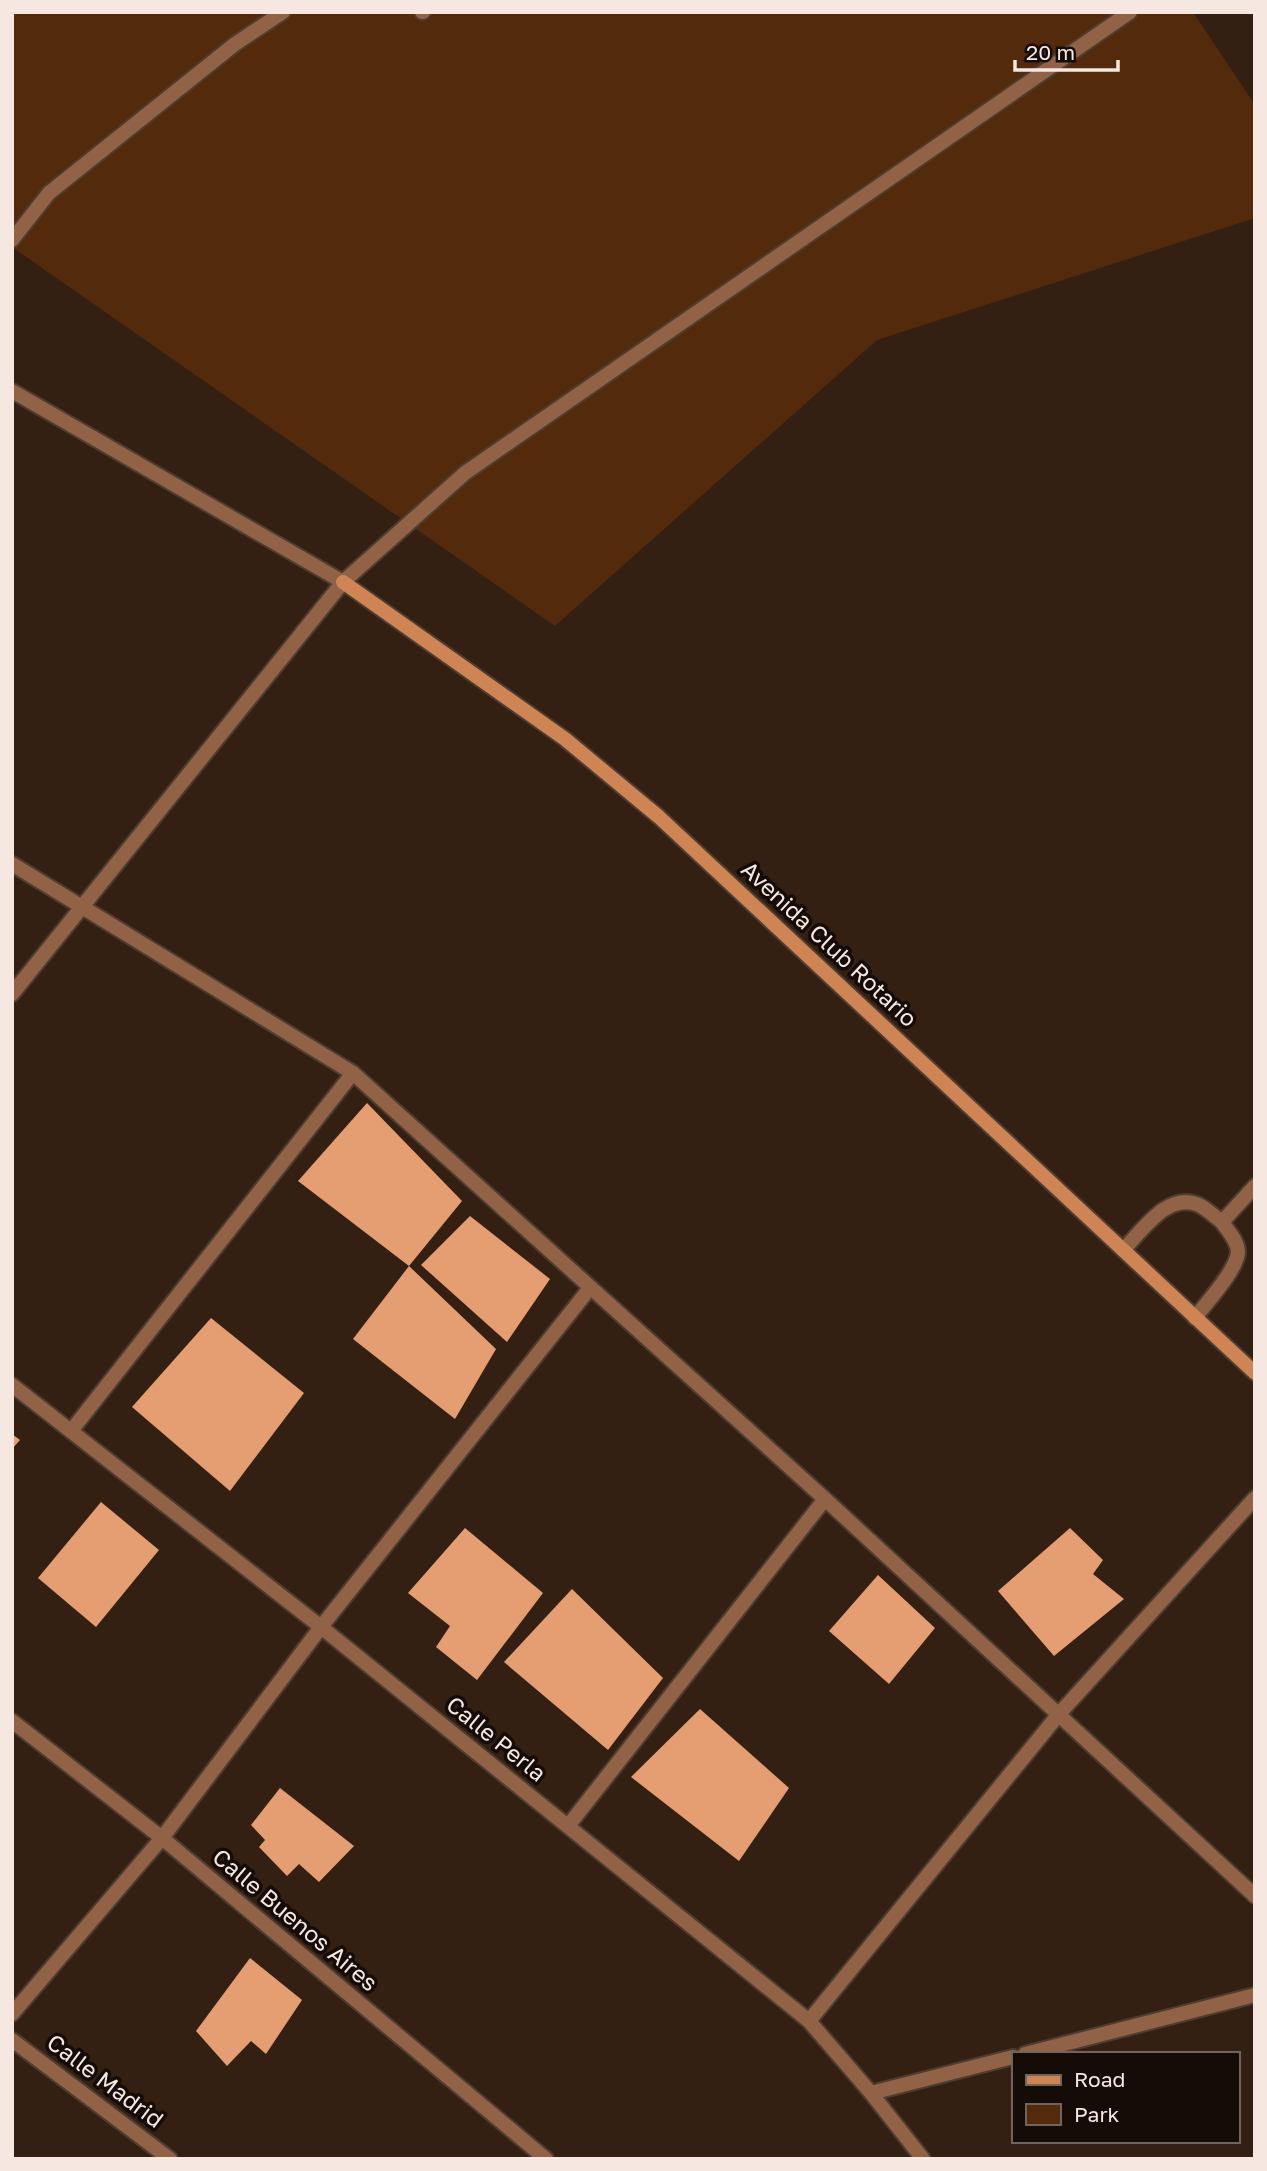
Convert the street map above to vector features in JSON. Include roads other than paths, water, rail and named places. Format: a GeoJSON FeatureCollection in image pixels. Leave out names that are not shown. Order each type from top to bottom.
{"type":"FeatureCollection","features":[{"type":"Feature","properties":{"kind":"main road","name":"Avenida Club Rotario"},"geometry":{"type":"LineString","coordinates":[[343,582],[565,739],[659,817],[1255,1373]]}},
{"type":"Feature","properties":{"kind":"street"},"geometry":{"type":"LineString","coordinates":[[12,240],[49,193],[235,44],[283,12]]}},
{"type":"Feature","properties":{"kind":"street"},"geometry":{"type":"LineString","coordinates":[[12,994],[343,582],[465,473],[1130,12]]}},
{"type":"Feature","properties":{"kind":"street"},"geometry":{"type":"LineString","coordinates":[[12,391],[343,582]]}},
{"type":"Feature","properties":{"kind":"street"},"geometry":{"type":"LineString","coordinates":[[12,864],[353,1073],[825,1499],[1255,1896]]}},
{"type":"Feature","properties":{"kind":"street"},"geometry":{"type":"LineString","coordinates":[[71,1431],[353,1073]]}},
{"type":"Feature","properties":{"kind":"street"},"geometry":{"type":"LineString","coordinates":[[1222,1222],[1255,1186]]}},
{"type":"Feature","properties":{"kind":"street"},"geometry":{"type":"LineString","coordinates":[[1123,1250],[1167,1206],[1181,1200],[1200,1206],[1222,1222],[1235,1240],[1238,1252],[1232,1268],[1195,1318]]}},
{"type":"Feature","properties":{"kind":"street"},"geometry":{"type":"LineString","coordinates":[[12,2014],[162,1838],[321,1627],[590,1288]]}},
{"type":"Feature","properties":{"kind":"street","name":"Calle Perla"},"geometry":{"type":"LineString","coordinates":[[12,1385],[321,1627],[809,2021],[923,2159]]}},
{"type":"Feature","properties":{"kind":"street"},"geometry":{"type":"LineString","coordinates":[[809,2021],[1059,1714],[1255,1498]]}},
{"type":"Feature","properties":{"kind":"street"},"geometry":{"type":"LineString","coordinates":[[568,1826],[825,1499]]}},
{"type":"Feature","properties":{"kind":"street","name":"Calle Buenos Aires"},"geometry":{"type":"LineString","coordinates":[[12,1721],[162,1838],[546,2159]]}},
{"type":"Feature","properties":{"kind":"street"},"geometry":{"type":"LineString","coordinates":[[1033,2052],[1255,1995]]}},
{"type":"Feature","properties":{"kind":"street","name":"Calle Madrid"},"geometry":{"type":"LineString","coordinates":[[12,2040],[170,2159]]}},
{"type":"Feature","properties":{"kind":"street"},"geometry":{"type":"LineString","coordinates":[[871,2093],[1012,2057]]}}]}
